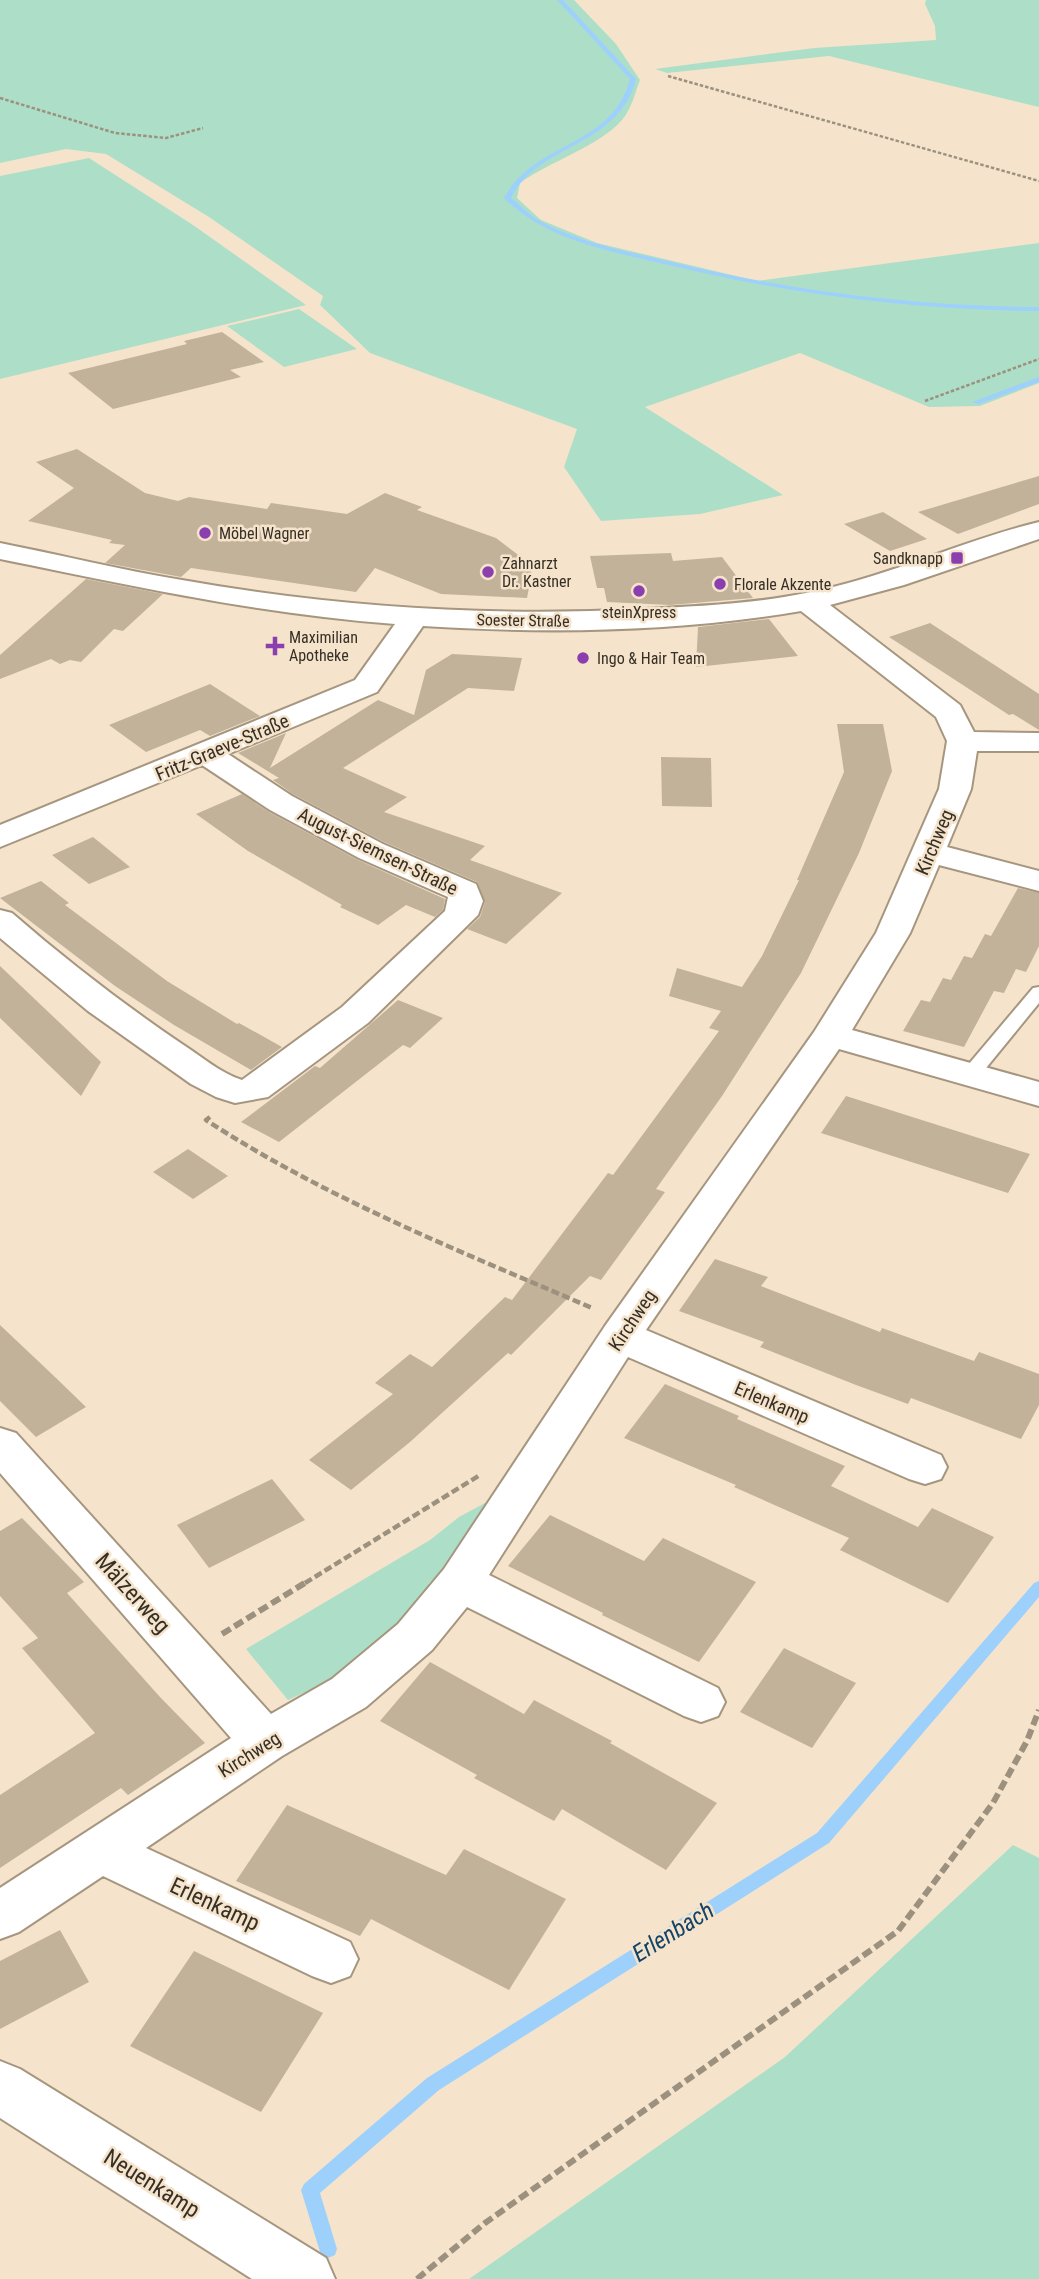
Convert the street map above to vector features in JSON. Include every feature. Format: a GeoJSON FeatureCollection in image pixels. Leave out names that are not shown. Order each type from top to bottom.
{"type":"FeatureCollection","features":[{"type":"Feature","properties":{"kind":"street","name":"Soester Straße"},"geometry":{"type":"LineString","coordinates":[[0,551],[218,595],[414,617],[548,622],[740,611],[807,602],[885,582],[1039,530]]}},
{"type":"Feature","properties":{"kind":"street"},"geometry":{"type":"LineString","coordinates":[[807,602],[949,712],[964,741],[1039,742]]}},
{"type":"Feature","properties":{"kind":"street","name":"Fritz-Graeve-Straße"},"geometry":{"type":"LineString","coordinates":[[0,837],[207,754],[366,686],[414,617]]}},
{"type":"Feature","properties":{"kind":"street","name":"Kirchweg"},"geometry":{"type":"LineString","coordinates":[[0,1916],[265,1742],[349,1693],[415,1637],[460,1582],[624,1330],[830,1035],[893,933],[956,789],[964,741]]}},
{"type":"Feature","properties":{"kind":"street","name":"August-Siemsen-Straße"},"geometry":{"type":"LineString","coordinates":[[207,754],[281,803],[371,852],[464,891],[466,901],[461,915],[355,1015],[255,1089],[241,1093]]}},
{"type":"Feature","properties":{"kind":"street"},"geometry":{"type":"LineString","coordinates":[[930,853],[1039,881]]}},
{"type":"Feature","properties":{"kind":"street"},"geometry":{"type":"LineString","coordinates":[[0,920],[52,967],[108,1010],[197,1070],[228,1089],[241,1093]]}},
{"type":"Feature","properties":{"kind":"street"},"geometry":{"type":"LineString","coordinates":[[830,1035],[1039,1094]]}},
{"type":"Feature","properties":{"kind":"street","name":"Erlenkamp"},"geometry":{"type":"LineString","coordinates":[[624,1330],[925,1467]]}},
{"type":"Feature","properties":{"kind":"street","name":"Mälzerweg"},"geometry":{"type":"LineString","coordinates":[[0,1444],[265,1742]]}},
{"type":"Feature","properties":{"kind":"street"},"geometry":{"type":"LineString","coordinates":[[460,1582],[701,1702]]}},
{"type":"Feature","properties":{"kind":"street","name":"Erlenkamp"},"geometry":{"type":"LineString","coordinates":[[99,1850],[331,1959]]}},
{"type":"Feature","properties":{"kind":"street","name":"Neuenkamp"},"geometry":{"type":"LineString","coordinates":[[0,2087],[305,2279]]}},
{"type":"Feature","properties":{"kind":"lane"},"geometry":{"type":"LineString","coordinates":[[970,1074],[1039,992]]}},
{"type":"Feature","properties":{"kind":"path"},"geometry":{"type":"LineString","coordinates":[[668,76],[1039,181]]}},
{"type":"Feature","properties":{"kind":"path"},"geometry":{"type":"LineString","coordinates":[[0,98],[115,133],[166,138],[203,128]]}},
{"type":"Feature","properties":{"kind":"path"},"geometry":{"type":"LineString","coordinates":[[925,401],[1039,359]]}},
{"type":"Feature","properties":{"kind":"path"},"geometry":{"type":"LineString","coordinates":[[241,1093],[206,1120],[235,1140],[352,1203],[624,1330]]}},
{"type":"Feature","properties":{"kind":"path"},"geometry":{"type":"LineString","coordinates":[[188,1655],[483,1473],[525,1480]]}},
{"type":"Feature","properties":{"kind":"path"},"geometry":{"type":"LineString","coordinates":[[417,2279],[485,2223],[898,1931],[993,1803],[1027,1741],[1039,1710]]}},
{"type":"Feature","properties":{"kind":"green space"},"geometry":{"type":"Polygon","coordinates":[[[0,0],[574,0],[616,44],[640,80],[628,111],[613,129],[520,183],[517,198],[541,220],[597,243],[757,281],[1039,243],[1039,383],[980,406],[929,407],[800,353],[645,407],[783,495],[700,514],[601,521],[564,467],[577,429],[370,353],[320,305],[323,296],[209,217],[106,154],[66,149],[0,163],[0,0]]]}},
{"type":"Feature","properties":{"kind":"green space"},"geometry":{"type":"Polygon","coordinates":[[[926,0],[1039,0],[1039,107],[829,56],[667,73],[655,69],[814,48],[936,40],[935,26],[925,4],[926,0]]]}},
{"type":"Feature","properties":{"kind":"green space"},"geometry":{"type":"Polygon","coordinates":[[[89,158],[193,225],[306,305],[0,379],[0,176],[89,158]]]}},
{"type":"Feature","properties":{"kind":"green space"},"geometry":{"type":"Polygon","coordinates":[[[299,309],[357,349],[284,367],[227,326],[299,309]]]}},
{"type":"Feature","properties":{"kind":"green space"},"geometry":{"type":"Polygon","coordinates":[[[496,1497],[444,1570],[428,1584],[439,1593],[346,1673],[288,1700],[246,1649],[430,1540],[459,1517],[496,1497]]]}},
{"type":"Feature","properties":{"kind":"green space"},"geometry":{"type":"Polygon","coordinates":[[[1013,1845],[1039,1858],[1039,2279],[469,2279],[785,2057],[1013,1845]]]}},
{"type":"Feature","properties":{"kind":"building"},"geometry":{"type":"Polygon","coordinates":[[[222,332],[264,362],[230,370],[241,377],[113,409],[68,373],[187,344],[184,341],[222,332]]]}},
{"type":"Feature","properties":{"kind":"building"},"geometry":{"type":"Polygon","coordinates":[[[77,449],[145,493],[178,501],[189,497],[267,509],[271,503],[347,514],[385,493],[422,507],[417,510],[496,538],[517,554],[532,573],[527,598],[441,594],[375,568],[356,592],[191,568],[181,577],[105,563],[125,545],[28,521],[74,488],[36,462],[77,449]]]}},
{"type":"Feature","properties":{"kind":"building"},"geometry":{"type":"Polygon","coordinates":[[[1039,476],[1039,504],[958,534],[918,512],[1039,476]]]}},
{"type":"Feature","properties":{"kind":"building"},"geometry":{"type":"Polygon","coordinates":[[[883,512],[927,539],[890,551],[844,524],[883,512]]]}},
{"type":"Feature","properties":{"kind":"building"},"geometry":{"type":"Polygon","coordinates":[[[671,553],[673,561],[722,557],[753,598],[670,605],[607,602],[604,588],[597,588],[590,556],[671,553]]]}},
{"type":"Feature","properties":{"kind":"building"},"geometry":{"type":"Polygon","coordinates":[[[86,579],[163,594],[123,631],[114,629],[81,662],[70,660],[60,664],[51,659],[0,679],[0,655],[86,579]]]}},
{"type":"Feature","properties":{"kind":"building"},"geometry":{"type":"Polygon","coordinates":[[[769,619],[798,656],[696,667],[698,627],[769,619]]]}},
{"type":"Feature","properties":{"kind":"building"},"geometry":{"type":"Polygon","coordinates":[[[930,623],[1039,694],[1039,730],[1013,714],[1009,715],[889,637],[930,623]]]}},
{"type":"Feature","properties":{"kind":"building"},"geometry":{"type":"Polygon","coordinates":[[[452,654],[522,658],[514,691],[468,688],[343,768],[407,797],[384,812],[485,846],[470,860],[562,893],[506,944],[467,929],[480,917],[485,902],[477,882],[384,842],[293,794],[273,780],[279,778],[238,753],[286,733],[270,768],[378,700],[414,715],[426,670],[452,654]]]}},
{"type":"Feature","properties":{"kind":"building"},"geometry":{"type":"Polygon","coordinates":[[[210,684],[260,716],[210,736],[200,730],[146,752],[109,725],[210,684]]]}},
{"type":"Feature","properties":{"kind":"building"},"geometry":{"type":"Polygon","coordinates":[[[837,724],[883,724],[892,771],[859,853],[801,973],[722,1096],[656,1189],[665,1192],[601,1280],[590,1276],[511,1355],[508,1353],[410,1442],[351,1490],[309,1460],[393,1394],[375,1383],[410,1354],[432,1367],[505,1297],[512,1300],[608,1173],[613,1175],[719,1031],[709,1028],[721,1011],[669,996],[677,968],[742,987],[762,956],[799,880],[844,772],[837,724]]]}},
{"type":"Feature","properties":{"kind":"building"},"geometry":{"type":"Polygon","coordinates":[[[661,757],[711,758],[712,807],[662,806],[661,757]]]}},
{"type":"Feature","properties":{"kind":"building"},"geometry":{"type":"Polygon","coordinates":[[[242,794],[269,812],[358,860],[445,899],[443,910],[435,917],[406,905],[378,925],[340,907],[342,905],[248,851],[196,814],[242,794]]]}},
{"type":"Feature","properties":{"kind":"building"},"geometry":{"type":"Polygon","coordinates":[[[93,837],[130,867],[89,884],[52,855],[93,837]]]}},
{"type":"Feature","properties":{"kind":"building"},"geometry":{"type":"Polygon","coordinates":[[[41,881],[69,903],[65,905],[167,981],[237,1024],[282,1047],[251,1070],[174,1025],[115,986],[0,898],[41,881]]]}},
{"type":"Feature","properties":{"kind":"building"},"geometry":{"type":"Polygon","coordinates":[[[1018,888],[1039,893],[1039,946],[1026,972],[1016,969],[1004,993],[994,991],[964,1047],[903,1031],[921,1000],[930,1002],[943,978],[951,980],[964,956],[972,958],[985,934],[991,936],[1018,888]]]}},
{"type":"Feature","properties":{"kind":"building"},"geometry":{"type":"Polygon","coordinates":[[[0,966],[101,1062],[81,1096],[0,1018],[0,966]]]}},
{"type":"Feature","properties":{"kind":"building"},"geometry":{"type":"Polygon","coordinates":[[[398,1000],[443,1018],[410,1048],[403,1045],[279,1142],[241,1122],[315,1066],[320,1068],[398,1000]]]}},
{"type":"Feature","properties":{"kind":"building"},"geometry":{"type":"Polygon","coordinates":[[[846,1096],[1030,1154],[1008,1193],[821,1133],[846,1096]]]}},
{"type":"Feature","properties":{"kind":"building"},"geometry":{"type":"Polygon","coordinates":[[[188,1149],[228,1176],[193,1199],[153,1172],[188,1149]]]}},
{"type":"Feature","properties":{"kind":"building"},"geometry":{"type":"Polygon","coordinates":[[[715,1259],[768,1277],[761,1286],[880,1332],[882,1328],[974,1361],[979,1352],[1039,1374],[1039,1405],[1021,1439],[911,1398],[908,1404],[856,1385],[760,1347],[764,1342],[679,1311],[715,1259]]]}},
{"type":"Feature","properties":{"kind":"building"},"geometry":{"type":"Polygon","coordinates":[[[0,1325],[86,1407],[36,1437],[0,1401],[0,1325]]]}},
{"type":"Feature","properties":{"kind":"building"},"geometry":{"type":"Polygon","coordinates":[[[665,1384],[845,1466],[831,1486],[918,1527],[932,1508],[994,1537],[948,1603],[840,1550],[849,1538],[734,1487],[736,1485],[624,1438],[665,1384]]]}},
{"type":"Feature","properties":{"kind":"building"},"geometry":{"type":"Polygon","coordinates":[[[272,1479],[305,1520],[209,1568],[177,1525],[272,1479]]]}},
{"type":"Feature","properties":{"kind":"building"},"geometry":{"type":"Polygon","coordinates":[[[550,1515],[644,1561],[663,1538],[756,1582],[699,1662],[508,1566],[550,1515]]]}},
{"type":"Feature","properties":{"kind":"building"},"geometry":{"type":"Polygon","coordinates":[[[22,1518],[84,1582],[67,1593],[205,1743],[128,1795],[121,1788],[0,1868],[0,1795],[95,1733],[22,1648],[38,1638],[0,1596],[0,1531],[22,1518]]]}},
{"type":"Feature","properties":{"kind":"building"},"geometry":{"type":"Polygon","coordinates":[[[784,1648],[856,1683],[812,1748],[740,1712],[784,1648]]]}},
{"type":"Feature","properties":{"kind":"building"},"geometry":{"type":"Polygon","coordinates":[[[430,1662],[524,1714],[534,1700],[612,1741],[610,1743],[717,1803],[666,1870],[562,1809],[554,1821],[474,1778],[477,1775],[380,1721],[430,1662]]]}},
{"type":"Feature","properties":{"kind":"building"},"geometry":{"type":"Polygon","coordinates":[[[287,1805],[446,1875],[464,1849],[566,1899],[509,1990],[371,1919],[360,1936],[236,1881],[287,1805]]]}},
{"type":"Feature","properties":{"kind":"building"},"geometry":{"type":"Polygon","coordinates":[[[60,1930],[89,1982],[0,2029],[0,1961],[60,1930]]]}},
{"type":"Feature","properties":{"kind":"building"},"geometry":{"type":"Polygon","coordinates":[[[194,1951],[323,2013],[261,2112],[130,2046],[194,1951]]]}},
{"type":"Feature","properties":{"kind":"waterway"},"geometry":{"type":"LineString","coordinates":[[560,0],[633,79],[627,98],[614,116],[581,141],[543,161],[515,184],[507,198],[532,219],[600,246],[759,283],[898,303],[1039,309]]}},
{"type":"Feature","properties":{"kind":"waterway"},"geometry":{"type":"LineString","coordinates":[[976,402],[1039,379]]}},
{"type":"Feature","properties":{"kind":"waterway","name":"Erlenbach"},"geometry":{"type":"LineString","coordinates":[[328,2249],[310,2190],[433,2084],[823,1838],[1039,1587]]}},
{"type":"Feature","properties":{"kind":"place","name":"Möbel Wagner"},"geometry":{"type":"Point","coordinates":[205,533]}},
{"type":"Feature","properties":{"kind":"place","name":"Sandknapp"},"geometry":{"type":"Point","coordinates":[957,558]}},
{"type":"Feature","properties":{"kind":"place","name":"Zahnarzt Dr. Kastner"},"geometry":{"type":"Point","coordinates":[488,572]}},
{"type":"Feature","properties":{"kind":"place","name":"Florale Akzente"},"geometry":{"type":"Point","coordinates":[720,584]}},
{"type":"Feature","properties":{"kind":"place","name":"steinXpress"},"geometry":{"type":"Point","coordinates":[639,591]}},
{"type":"Feature","properties":{"kind":"place","name":"Maximilian Apotheke"},"geometry":{"type":"Point","coordinates":[275,646]}},
{"type":"Feature","properties":{"kind":"place","name":"Ingo & Hair Team"},"geometry":{"type":"Point","coordinates":[583,658]}}]}
